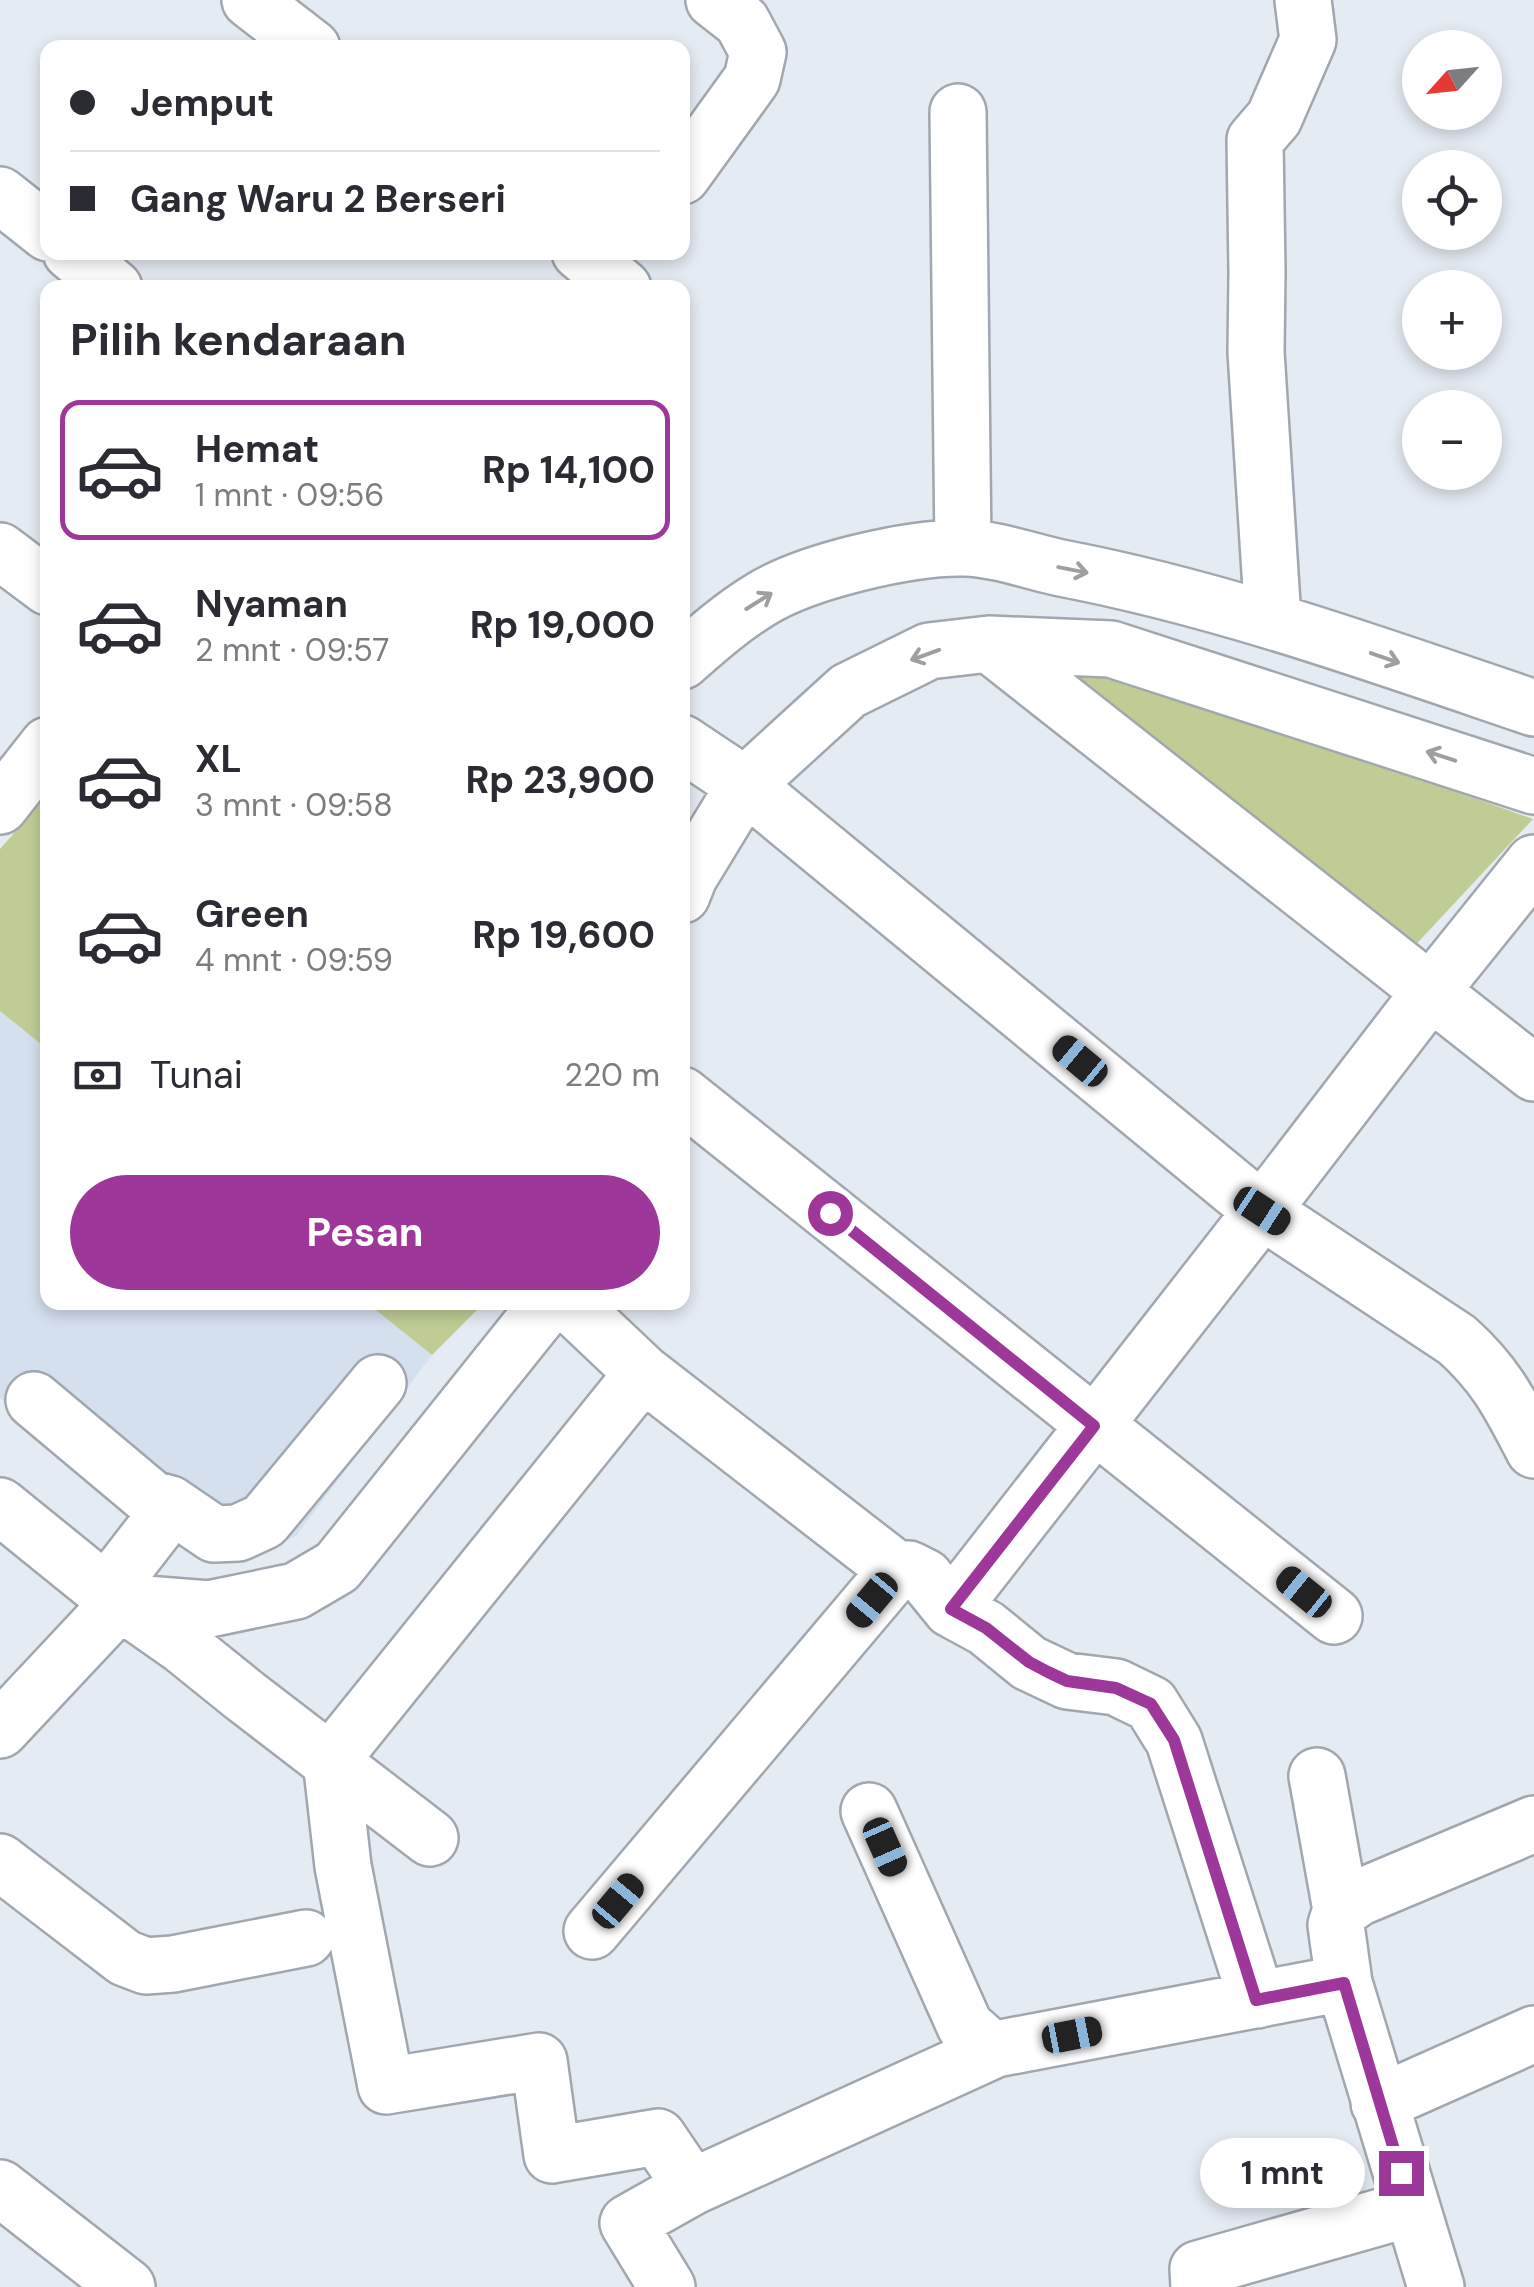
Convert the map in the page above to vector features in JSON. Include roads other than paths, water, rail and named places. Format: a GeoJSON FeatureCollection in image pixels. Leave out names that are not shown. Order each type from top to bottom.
{"type":"FeatureCollection","features":[{"type":"Feature","properties":{"kind":"street"},"geometry":{"type":"LineString","coordinates":[[250,0],[302,40]]}},
{"type":"Feature","properties":{"kind":"street"},"geometry":{"type":"LineString","coordinates":[[690,165],[752,79],[758,52],[742,22],[714,0]]}},
{"type":"Feature","properties":{"kind":"street"},"geometry":{"type":"LineString","coordinates":[[1273,620],[1256,352],[1255,140],[1274,118],[1308,40],[1303,0]]}},
{"type":"Feature","properties":{"kind":"street"},"geometry":{"type":"LineString","coordinates":[[958,112],[963,548]]}},
{"type":"Feature","properties":{"kind":"street"},"geometry":{"type":"LineString","coordinates":[[0,195],[40,227]]}},
{"type":"Feature","properties":{"kind":"street"},"geometry":{"type":"LineString","coordinates":[[81,260],[104,280]]}},
{"type":"Feature","properties":{"kind":"street"},"geometry":{"type":"LineString","coordinates":[[690,654],[760,599],[793,582],[898,555],[963,548],[1006,552],[1273,620],[1534,708]]}},
{"type":"Feature","properties":{"kind":"street"},"geometry":{"type":"LineString","coordinates":[[0,551],[40,581]]}},
{"type":"Feature","properties":{"kind":"street"},"geometry":{"type":"LineString","coordinates":[[989,644],[1534,1073]]}},
{"type":"Feature","properties":{"kind":"street"},"geometry":{"type":"LineString","coordinates":[[690,875],[744,786],[848,691],[929,650],[989,644],[1111,649],[1534,786]]}},
{"type":"Feature","properties":{"kind":"street"},"geometry":{"type":"LineString","coordinates":[[690,748],[744,786],[1262,1211],[1457,1340],[1483,1364],[1505,1394],[1534,1450]]}},
{"type":"Feature","properties":{"kind":"street"},"geometry":{"type":"LineString","coordinates":[[0,806],[40,754]]}},
{"type":"Feature","properties":{"kind":"street"},"geometry":{"type":"LineString","coordinates":[[951,1609],[1430,991],[1534,863]]}},
{"type":"Feature","properties":{"kind":"street"},"geometry":{"type":"LineString","coordinates":[[690,1101],[1334,1616]]}},
{"type":"Feature","properties":{"kind":"street"},"geometry":{"type":"LineString","coordinates":[[0,1506],[135,1559],[208,1609],[296,1591],[337,1567],[543,1310]]}},
{"type":"Feature","properties":{"kind":"street"},"geometry":{"type":"LineString","coordinates":[[576,1310],[643,1374],[897,1570],[909,1569],[925,1577],[951,1609],[986,1628],[1029,1662],[1067,1681],[1116,1688],[1151,1704],[1174,1740],[1256,2000]]}},
{"type":"Feature","properties":{"kind":"street"},"geometry":{"type":"LineString","coordinates":[[643,1374],[331,1760],[344,1866],[386,2086],[539,2061],[552,2156],[658,2136],[692,2187]]}},
{"type":"Feature","properties":{"kind":"street"},"geometry":{"type":"LineString","coordinates":[[135,1559],[214,1534],[238,1533],[264,1521],[378,1383]]}},
{"type":"Feature","properties":{"kind":"street"},"geometry":{"type":"LineString","coordinates":[[0,1730],[135,1559],[152,1499],[34,1400]]}},
{"type":"Feature","properties":{"kind":"street"},"geometry":{"type":"LineString","coordinates":[[135,1559],[183,1646],[430,1838]]}},
{"type":"Feature","properties":{"kind":"street"},"geometry":{"type":"LineString","coordinates":[[592,1931],[897,1570]]}},
{"type":"Feature","properties":{"kind":"street"},"geometry":{"type":"LineString","coordinates":[[1317,1776],[1341,1910],[1336,1924],[1344,1983],[1436,2287]]}},
{"type":"Feature","properties":{"kind":"street"},"geometry":{"type":"LineString","coordinates":[[870,1812],[965,2026],[996,2049]]}},
{"type":"Feature","properties":{"kind":"street"},"geometry":{"type":"LineString","coordinates":[[1341,1910],[1358,1898],[1534,1824]]}},
{"type":"Feature","properties":{"kind":"street"},"geometry":{"type":"LineString","coordinates":[[0,1862],[125,1958],[146,1966],[306,1938]]}},
{"type":"Feature","properties":{"kind":"street"},"geometry":{"type":"LineString","coordinates":[[668,2287],[628,2224],[692,2187],[996,2049],[1344,1983]]}},
{"type":"Feature","properties":{"kind":"street"},"geometry":{"type":"LineString","coordinates":[[1379,2103],[1534,2034]]}},
{"type":"Feature","properties":{"kind":"street"},"geometry":{"type":"LineString","coordinates":[[0,2188],[127,2287]]}},
{"type":"Feature","properties":{"kind":"street"},"geometry":{"type":"LineString","coordinates":[[1198,2287],[1198,2269],[1412,2208]]}}]}
